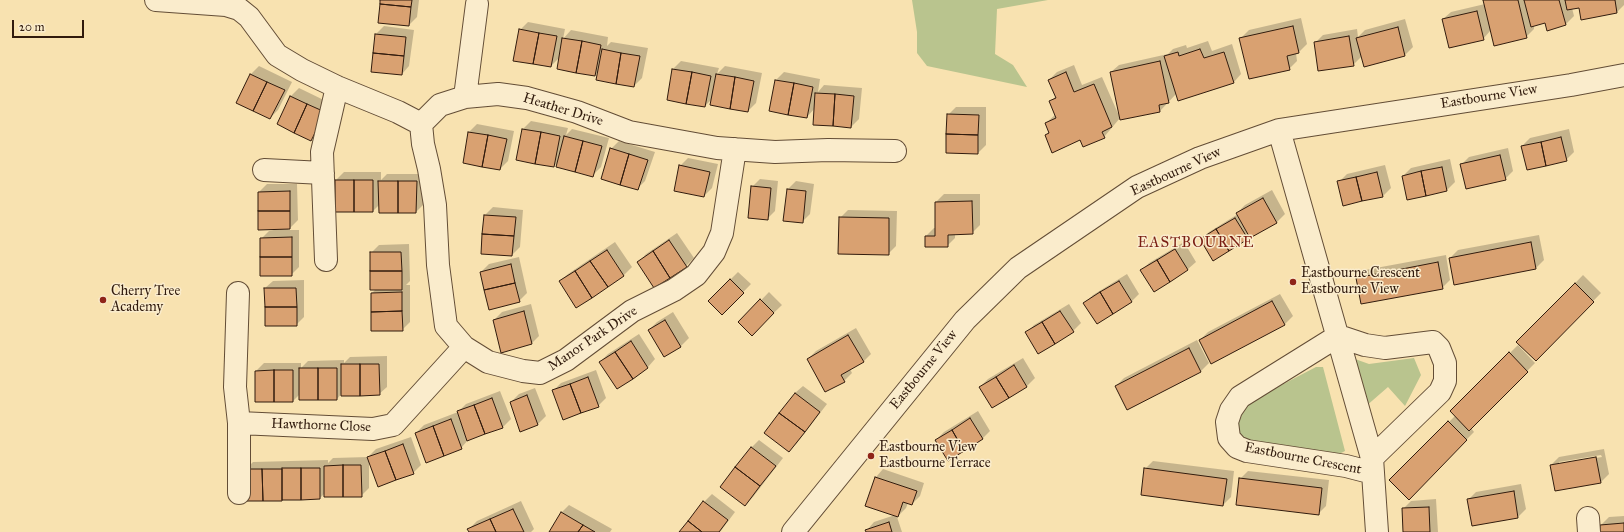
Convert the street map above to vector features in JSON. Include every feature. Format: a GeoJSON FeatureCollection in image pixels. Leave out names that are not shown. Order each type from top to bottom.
{"type":"FeatureCollection","features":[{"type":"Feature","properties":{"kind":"street"},"geometry":{"type":"LineString","coordinates":[[156,0],[226,5],[239,9],[249,17],[277,55],[302,70],[337,87],[398,112],[421,124]]}},
{"type":"Feature","properties":{"kind":"street"},"geometry":{"type":"LineString","coordinates":[[465,97],[476,4]]}},
{"type":"Feature","properties":{"kind":"street","name":"Eastbourne View"},"geometry":{"type":"LineString","coordinates":[[793,532],[965,320],[1018,268],[1137,187],[1200,158],[1279,130],[1571,85],[1624,75]]}},
{"type":"Feature","properties":{"kind":"street"},"geometry":{"type":"LineString","coordinates":[[326,260],[322,152],[337,87]]}},
{"type":"Feature","properties":{"kind":"street","name":"Heather Drive"},"geometry":{"type":"LineString","coordinates":[[421,124],[440,105],[465,97],[498,94],[526,98],[577,112],[629,132],[682,143],[776,152],[828,150],[895,152]]}},
{"type":"Feature","properties":{"kind":"street","name":"Manor Park Drive"},"geometry":{"type":"LineString","coordinates":[[421,124],[423,144],[435,205],[438,265],[446,326],[464,347],[488,362],[523,371],[540,373],[566,360],[632,311],[674,290],[696,275],[714,252],[722,233],[735,149]]}},
{"type":"Feature","properties":{"kind":"street","name":"Eastbourne Crescent"},"geometry":{"type":"LineString","coordinates":[[1279,130],[1373,465],[1377,532]]}},
{"type":"Feature","properties":{"kind":"street"},"geometry":{"type":"LineString","coordinates":[[264,170],[323,173]]}},
{"type":"Feature","properties":{"kind":"street"},"geometry":{"type":"LineString","coordinates":[[238,293],[235,387],[239,423],[239,493]]}},
{"type":"Feature","properties":{"kind":"street","name":"Eastbourne Crescent"},"geometry":{"type":"LineString","coordinates":[[1338,336],[1365,345],[1385,348],[1433,342],[1439,348],[1445,363],[1445,381],[1440,392],[1373,465],[1346,466],[1247,451],[1236,447],[1229,438],[1227,422],[1231,410],[1240,397],[1338,336]]}},
{"type":"Feature","properties":{"kind":"street","name":"Hawthorne Close"},"geometry":{"type":"LineString","coordinates":[[239,423],[374,429],[393,425],[464,347]]}},
{"type":"Feature","properties":{"kind":"green space"},"geometry":{"type":"Polygon","coordinates":[[[912,0],[1048,0],[997,9],[995,54],[1013,65],[1027,87],[927,66],[917,53],[917,32],[912,0]]]}},
{"type":"Feature","properties":{"kind":"green space"},"geometry":{"type":"Polygon","coordinates":[[[1414,358],[1421,375],[1405,406],[1388,387],[1365,407],[1355,359],[1369,364],[1414,358]]]}},
{"type":"Feature","properties":{"kind":"green space"},"geometry":{"type":"Polygon","coordinates":[[[1316,367],[1323,367],[1345,451],[1339,454],[1247,442],[1239,438],[1236,417],[1247,403],[1316,367]]]}},
{"type":"Feature","properties":{"kind":"building"},"geometry":{"type":"Polygon","coordinates":[[[380,0],[412,0],[411,7],[380,4],[380,0]]]}},
{"type":"Feature","properties":{"kind":"building"},"geometry":{"type":"Polygon","coordinates":[[[1483,0],[1518,0],[1527,38],[1494,46],[1483,0]]]}},
{"type":"Feature","properties":{"kind":"building"},"geometry":{"type":"Polygon","coordinates":[[[1524,0],[1559,0],[1566,25],[1547,31],[1545,23],[1531,27],[1524,0]]]}},
{"type":"Feature","properties":{"kind":"building"},"geometry":{"type":"Polygon","coordinates":[[[1565,0],[1615,0],[1617,13],[1581,20],[1579,8],[1567,10],[1565,0]]]}},
{"type":"Feature","properties":{"kind":"building"},"geometry":{"type":"Polygon","coordinates":[[[380,4],[411,7],[409,26],[378,23],[380,4]]]}},
{"type":"Feature","properties":{"kind":"building"},"geometry":{"type":"Polygon","coordinates":[[[1477,11],[1484,40],[1449,48],[1442,19],[1477,11]]]}},
{"type":"Feature","properties":{"kind":"building"},"geometry":{"type":"Polygon","coordinates":[[[1293,26],[1299,53],[1287,56],[1290,70],[1249,79],[1239,38],[1293,26]]]}},
{"type":"Feature","properties":{"kind":"building"},"geometry":{"type":"Polygon","coordinates":[[[1398,27],[1405,56],[1364,67],[1356,38],[1398,27]]]}},
{"type":"Feature","properties":{"kind":"building"},"geometry":{"type":"Polygon","coordinates":[[[519,29],[539,33],[533,64],[513,61],[519,29]]]}},
{"type":"Feature","properties":{"kind":"building"},"geometry":{"type":"Polygon","coordinates":[[[539,33],[557,36],[551,67],[533,64],[539,33]]]}},
{"type":"Feature","properties":{"kind":"building"},"geometry":{"type":"Polygon","coordinates":[[[375,34],[406,37],[404,56],[373,53],[375,34]]]}},
{"type":"Feature","properties":{"kind":"building"},"geometry":{"type":"Polygon","coordinates":[[[1349,36],[1354,66],[1318,71],[1314,42],[1349,36]]]}},
{"type":"Feature","properties":{"kind":"building"},"geometry":{"type":"Polygon","coordinates":[[[562,38],[582,41],[576,73],[557,69],[562,38]]]}},
{"type":"Feature","properties":{"kind":"building"},"geometry":{"type":"Polygon","coordinates":[[[582,41],[601,45],[595,76],[576,73],[582,41]]]}},
{"type":"Feature","properties":{"kind":"building"},"geometry":{"type":"Polygon","coordinates":[[[602,49],[621,53],[616,84],[596,80],[602,49]]]}},
{"type":"Feature","properties":{"kind":"building"},"geometry":{"type":"Polygon","coordinates":[[[1200,49],[1204,58],[1224,52],[1234,83],[1178,101],[1164,56],[1178,52],[1179,56],[1200,49]]]}},
{"type":"Feature","properties":{"kind":"building"},"geometry":{"type":"Polygon","coordinates":[[[373,53],[404,56],[402,75],[371,72],[373,53]]]}},
{"type":"Feature","properties":{"kind":"building"},"geometry":{"type":"Polygon","coordinates":[[[621,53],[640,56],[634,87],[616,84],[621,53]]]}},
{"type":"Feature","properties":{"kind":"building"},"geometry":{"type":"Polygon","coordinates":[[[1160,61],[1169,103],[1159,105],[1160,112],[1120,120],[1110,72],[1160,61]]]}},
{"type":"Feature","properties":{"kind":"building"},"geometry":{"type":"Polygon","coordinates":[[[672,69],[692,72],[686,104],[667,100],[672,69]]]}},
{"type":"Feature","properties":{"kind":"building"},"geometry":{"type":"Polygon","coordinates":[[[692,72],[711,76],[705,107],[686,104],[692,72]]]}},
{"type":"Feature","properties":{"kind":"building"},"geometry":{"type":"Polygon","coordinates":[[[1066,72],[1074,92],[1094,84],[1112,127],[1102,132],[1105,138],[1083,147],[1080,140],[1052,153],[1045,135],[1049,133],[1045,123],[1056,118],[1049,101],[1056,98],[1048,80],[1066,72]]]}},
{"type":"Feature","properties":{"kind":"building"},"geometry":{"type":"Polygon","coordinates":[[[250,74],[267,82],[253,111],[236,103],[250,74]]]}},
{"type":"Feature","properties":{"kind":"building"},"geometry":{"type":"Polygon","coordinates":[[[716,74],[735,77],[730,109],[710,105],[716,74]]]}},
{"type":"Feature","properties":{"kind":"building"},"geometry":{"type":"Polygon","coordinates":[[[735,77],[754,81],[748,112],[730,109],[735,77]]]}},
{"type":"Feature","properties":{"kind":"building"},"geometry":{"type":"Polygon","coordinates":[[[775,80],[794,83],[788,115],[769,111],[775,80]]]}},
{"type":"Feature","properties":{"kind":"building"},"geometry":{"type":"Polygon","coordinates":[[[267,82],[285,90],[270,119],[253,111],[267,82]]]}},
{"type":"Feature","properties":{"kind":"building"},"geometry":{"type":"Polygon","coordinates":[[[794,83],[813,87],[807,118],[788,115],[794,83]]]}},
{"type":"Feature","properties":{"kind":"building"},"geometry":{"type":"Polygon","coordinates":[[[815,93],[835,94],[833,126],[813,125],[815,93]]]}},
{"type":"Feature","properties":{"kind":"building"},"geometry":{"type":"Polygon","coordinates":[[[835,94],[854,96],[851,128],[833,126],[835,94]]]}},
{"type":"Feature","properties":{"kind":"building"},"geometry":{"type":"Polygon","coordinates":[[[290,96],[307,104],[294,133],[277,124],[290,96]]]}},
{"type":"Feature","properties":{"kind":"building"},"geometry":{"type":"Polygon","coordinates":[[[307,104],[325,112],[311,141],[294,133],[307,104]]]}},
{"type":"Feature","properties":{"kind":"building"},"geometry":{"type":"Polygon","coordinates":[[[947,114],[979,115],[978,135],[946,134],[947,114]]]}},
{"type":"Feature","properties":{"kind":"building"},"geometry":{"type":"Polygon","coordinates":[[[522,129],[541,132],[535,164],[516,160],[522,129]]]}},
{"type":"Feature","properties":{"kind":"building"},"geometry":{"type":"Polygon","coordinates":[[[468,132],[488,135],[482,167],[463,163],[468,132]]]}},
{"type":"Feature","properties":{"kind":"building"},"geometry":{"type":"Polygon","coordinates":[[[541,132],[560,136],[554,167],[535,164],[541,132]]]}},
{"type":"Feature","properties":{"kind":"building"},"geometry":{"type":"Polygon","coordinates":[[[946,134],[978,135],[978,154],[946,153],[946,134]]]}},
{"type":"Feature","properties":{"kind":"building"},"geometry":{"type":"Polygon","coordinates":[[[488,135],[507,139],[500,170],[482,167],[488,135]]]}},
{"type":"Feature","properties":{"kind":"building"},"geometry":{"type":"Polygon","coordinates":[[[564,136],[583,141],[575,172],[556,167],[564,136]]]}},
{"type":"Feature","properties":{"kind":"building"},"geometry":{"type":"Polygon","coordinates":[[[1561,137],[1567,161],[1546,166],[1541,142],[1561,137]]]}},
{"type":"Feature","properties":{"kind":"building"},"geometry":{"type":"Polygon","coordinates":[[[583,141],[602,146],[593,177],[575,172],[583,141]]]}},
{"type":"Feature","properties":{"kind":"building"},"geometry":{"type":"Polygon","coordinates":[[[1541,142],[1546,166],[1527,170],[1521,146],[1541,142]]]}},
{"type":"Feature","properties":{"kind":"building"},"geometry":{"type":"Polygon","coordinates":[[[610,148],[629,154],[620,185],[601,179],[610,148]]]}},
{"type":"Feature","properties":{"kind":"building"},"geometry":{"type":"Polygon","coordinates":[[[629,154],[648,160],[638,190],[620,185],[629,154]]]}},
{"type":"Feature","properties":{"kind":"building"},"geometry":{"type":"Polygon","coordinates":[[[1500,155],[1506,180],[1466,189],[1460,164],[1500,155]]]}},
{"type":"Feature","properties":{"kind":"building"},"geometry":{"type":"Polygon","coordinates":[[[679,165],[710,172],[704,197],[674,191],[679,165]]]}},
{"type":"Feature","properties":{"kind":"building"},"geometry":{"type":"Polygon","coordinates":[[[1442,167],[1447,191],[1426,196],[1421,171],[1442,167]]]}},
{"type":"Feature","properties":{"kind":"building"},"geometry":{"type":"Polygon","coordinates":[[[1421,171],[1426,196],[1407,200],[1402,176],[1421,171]]]}},
{"type":"Feature","properties":{"kind":"building"},"geometry":{"type":"Polygon","coordinates":[[[1377,172],[1383,197],[1362,201],[1356,177],[1377,172]]]}},
{"type":"Feature","properties":{"kind":"building"},"geometry":{"type":"Polygon","coordinates":[[[1356,177],[1362,201],[1343,206],[1337,181],[1356,177]]]}},
{"type":"Feature","properties":{"kind":"building"},"geometry":{"type":"Polygon","coordinates":[[[335,180],[354,180],[354,212],[335,212],[335,180]]]}},
{"type":"Feature","properties":{"kind":"building"},"geometry":{"type":"Polygon","coordinates":[[[354,180],[373,180],[373,212],[354,212],[354,180]]]}},
{"type":"Feature","properties":{"kind":"building"},"geometry":{"type":"Polygon","coordinates":[[[378,181],[398,181],[398,213],[379,213],[378,181]]]}},
{"type":"Feature","properties":{"kind":"building"},"geometry":{"type":"Polygon","coordinates":[[[398,181],[417,181],[416,213],[398,213],[398,181]]]}},
{"type":"Feature","properties":{"kind":"building"},"geometry":{"type":"Polygon","coordinates":[[[751,186],[771,188],[768,220],[748,218],[751,186]]]}},
{"type":"Feature","properties":{"kind":"building"},"geometry":{"type":"Polygon","coordinates":[[[787,189],[806,191],[803,223],[783,221],[787,189]]]}},
{"type":"Feature","properties":{"kind":"building"},"geometry":{"type":"Polygon","coordinates":[[[290,191],[290,211],[258,211],[258,192],[290,191]]]}},
{"type":"Feature","properties":{"kind":"building"},"geometry":{"type":"Polygon","coordinates":[[[1263,198],[1277,223],[1250,238],[1236,213],[1263,198]]]}},
{"type":"Feature","properties":{"kind":"building"},"geometry":{"type":"Polygon","coordinates":[[[972,201],[973,234],[948,235],[948,247],[925,247],[925,236],[935,236],[935,202],[972,201]]]}},
{"type":"Feature","properties":{"kind":"building"},"geometry":{"type":"Polygon","coordinates":[[[258,211],[290,211],[290,229],[258,230],[258,211]]]}},
{"type":"Feature","properties":{"kind":"building"},"geometry":{"type":"Polygon","coordinates":[[[484,215],[516,217],[514,236],[482,234],[484,215]]]}},
{"type":"Feature","properties":{"kind":"building"},"geometry":{"type":"Polygon","coordinates":[[[839,217],[889,218],[889,255],[838,254],[839,217]]]}},
{"type":"Feature","properties":{"kind":"building"},"geometry":{"type":"Polygon","coordinates":[[[1235,218],[1248,239],[1229,251],[1216,229],[1235,218]]]}},
{"type":"Feature","properties":{"kind":"building"},"geometry":{"type":"Polygon","coordinates":[[[1216,229],[1229,251],[1213,261],[1200,239],[1216,229]]]}},
{"type":"Feature","properties":{"kind":"building"},"geometry":{"type":"Polygon","coordinates":[[[482,234],[514,236],[512,256],[481,254],[482,234]]]}},
{"type":"Feature","properties":{"kind":"building"},"geometry":{"type":"Polygon","coordinates":[[[292,237],[292,257],[260,257],[260,238],[292,237]]]}},
{"type":"Feature","properties":{"kind":"building"},"geometry":{"type":"Polygon","coordinates":[[[669,240],[687,267],[670,278],[653,251],[669,240]]]}},
{"type":"Feature","properties":{"kind":"building"},"geometry":{"type":"Polygon","coordinates":[[[1531,242],[1536,269],[1454,285],[1449,258],[1531,242]]]}},
{"type":"Feature","properties":{"kind":"building"},"geometry":{"type":"Polygon","coordinates":[[[1175,249],[1188,270],[1170,282],[1157,260],[1175,249]]]}},
{"type":"Feature","properties":{"kind":"building"},"geometry":{"type":"Polygon","coordinates":[[[607,250],[624,276],[608,287],[590,261],[607,250]]]}},
{"type":"Feature","properties":{"kind":"building"},"geometry":{"type":"Polygon","coordinates":[[[653,251],[670,278],[654,288],[637,262],[653,251]]]}},
{"type":"Feature","properties":{"kind":"building"},"geometry":{"type":"Polygon","coordinates":[[[370,252],[401,252],[402,271],[370,271],[370,252]]]}},
{"type":"Feature","properties":{"kind":"building"},"geometry":{"type":"Polygon","coordinates":[[[260,257],[292,257],[292,276],[260,276],[260,257]]]}},
{"type":"Feature","properties":{"kind":"building"},"geometry":{"type":"Polygon","coordinates":[[[1157,260],[1170,282],[1154,292],[1140,270],[1157,260]]]}},
{"type":"Feature","properties":{"kind":"building"},"geometry":{"type":"Polygon","coordinates":[[[590,261],[608,287],[592,298],[575,271],[590,261]]]}},
{"type":"Feature","properties":{"kind":"building"},"geometry":{"type":"Polygon","coordinates":[[[1438,262],[1443,289],[1361,304],[1356,278],[1438,262]]]}},
{"type":"Feature","properties":{"kind":"building"},"geometry":{"type":"Polygon","coordinates":[[[511,264],[515,283],[484,290],[480,272],[511,264]]]}},
{"type":"Feature","properties":{"kind":"building"},"geometry":{"type":"Polygon","coordinates":[[[370,271],[402,271],[402,290],[370,290],[370,271]]]}},
{"type":"Feature","properties":{"kind":"building"},"geometry":{"type":"Polygon","coordinates":[[[575,271],[592,298],[576,308],[559,281],[575,271]]]}},
{"type":"Feature","properties":{"kind":"building"},"geometry":{"type":"Polygon","coordinates":[[[730,279],[744,293],[722,315],[708,301],[730,279]]]}},
{"type":"Feature","properties":{"kind":"building"},"geometry":{"type":"Polygon","coordinates":[[[1119,281],[1132,302],[1113,314],[1100,292],[1119,281]]]}},
{"type":"Feature","properties":{"kind":"building"},"geometry":{"type":"Polygon","coordinates":[[[515,283],[520,302],[489,310],[484,290],[515,283]]]}},
{"type":"Feature","properties":{"kind":"building"},"geometry":{"type":"Polygon","coordinates":[[[1575,283],[1594,302],[1536,361],[1516,342],[1575,283]]]}},
{"type":"Feature","properties":{"kind":"building"},"geometry":{"type":"Polygon","coordinates":[[[264,288],[296,288],[297,307],[265,307],[264,288]]]}},
{"type":"Feature","properties":{"kind":"building"},"geometry":{"type":"Polygon","coordinates":[[[402,292],[402,311],[371,312],[371,293],[402,292]]]}},
{"type":"Feature","properties":{"kind":"building"},"geometry":{"type":"Polygon","coordinates":[[[1100,292],[1113,314],[1097,324],[1083,303],[1100,292]]]}},
{"type":"Feature","properties":{"kind":"building"},"geometry":{"type":"Polygon","coordinates":[[[760,299],[774,313],[752,336],[738,322],[760,299]]]}},
{"type":"Feature","properties":{"kind":"building"},"geometry":{"type":"Polygon","coordinates":[[[1272,301],[1285,325],[1211,364],[1199,340],[1272,301]]]}},
{"type":"Feature","properties":{"kind":"building"},"geometry":{"type":"Polygon","coordinates":[[[265,307],[297,307],[297,326],[265,326],[265,307]]]}},
{"type":"Feature","properties":{"kind":"building"},"geometry":{"type":"Polygon","coordinates":[[[402,311],[403,331],[371,331],[371,312],[402,311]]]}},
{"type":"Feature","properties":{"kind":"building"},"geometry":{"type":"Polygon","coordinates":[[[524,311],[532,344],[501,353],[493,320],[524,311]]]}},
{"type":"Feature","properties":{"kind":"building"},"geometry":{"type":"Polygon","coordinates":[[[1060,311],[1074,332],[1055,344],[1042,322],[1060,311]]]}},
{"type":"Feature","properties":{"kind":"building"},"geometry":{"type":"Polygon","coordinates":[[[665,320],[681,347],[664,357],[648,330],[665,320]]]}},
{"type":"Feature","properties":{"kind":"building"},"geometry":{"type":"Polygon","coordinates":[[[1042,322],[1055,344],[1038,354],[1025,332],[1042,322]]]}},
{"type":"Feature","properties":{"kind":"building"},"geometry":{"type":"Polygon","coordinates":[[[848,335],[864,362],[841,375],[845,382],[825,392],[807,359],[848,335]]]}},
{"type":"Feature","properties":{"kind":"building"},"geometry":{"type":"Polygon","coordinates":[[[631,341],[648,368],[633,379],[615,352],[631,341]]]}},
{"type":"Feature","properties":{"kind":"building"},"geometry":{"type":"Polygon","coordinates":[[[1189,348],[1201,372],[1127,410],[1115,386],[1189,348]]]}},
{"type":"Feature","properties":{"kind":"building"},"geometry":{"type":"Polygon","coordinates":[[[615,352],[633,379],[617,389],[599,362],[615,352]]]}},
{"type":"Feature","properties":{"kind":"building"},"geometry":{"type":"Polygon","coordinates":[[[1509,352],[1528,372],[1469,431],[1450,411],[1509,352]]]}},
{"type":"Feature","properties":{"kind":"building"},"geometry":{"type":"Polygon","coordinates":[[[341,364],[360,364],[360,396],[341,396],[341,364]]]}},
{"type":"Feature","properties":{"kind":"building"},"geometry":{"type":"Polygon","coordinates":[[[360,364],[379,364],[380,395],[360,396],[360,364]]]}},
{"type":"Feature","properties":{"kind":"building"},"geometry":{"type":"Polygon","coordinates":[[[1014,365],[1027,387],[1009,398],[996,377],[1014,365]]]}},
{"type":"Feature","properties":{"kind":"building"},"geometry":{"type":"Polygon","coordinates":[[[299,368],[318,368],[318,400],[299,400],[299,368]]]}},
{"type":"Feature","properties":{"kind":"building"},"geometry":{"type":"Polygon","coordinates":[[[318,368],[337,368],[337,400],[318,400],[318,368]]]}},
{"type":"Feature","properties":{"kind":"building"},"geometry":{"type":"Polygon","coordinates":[[[274,370],[293,370],[293,402],[274,402],[274,370]]]}},
{"type":"Feature","properties":{"kind":"building"},"geometry":{"type":"Polygon","coordinates":[[[274,370],[274,402],[255,402],[255,371],[274,370]]]}},
{"type":"Feature","properties":{"kind":"building"},"geometry":{"type":"Polygon","coordinates":[[[588,377],[599,407],[581,413],[570,384],[588,377]]]}},
{"type":"Feature","properties":{"kind":"building"},"geometry":{"type":"Polygon","coordinates":[[[996,377],[1009,398],[992,408],[979,387],[996,377]]]}},
{"type":"Feature","properties":{"kind":"building"},"geometry":{"type":"Polygon","coordinates":[[[570,384],[581,413],[563,420],[552,390],[570,384]]]}},
{"type":"Feature","properties":{"kind":"building"},"geometry":{"type":"Polygon","coordinates":[[[795,393],[820,412],[805,432],[779,413],[795,393]]]}},
{"type":"Feature","properties":{"kind":"building"},"geometry":{"type":"Polygon","coordinates":[[[527,395],[538,425],[520,432],[510,402],[527,395]]]}},
{"type":"Feature","properties":{"kind":"building"},"geometry":{"type":"Polygon","coordinates":[[[492,398],[503,428],[485,434],[474,405],[492,398]]]}},
{"type":"Feature","properties":{"kind":"building"},"geometry":{"type":"Polygon","coordinates":[[[474,405],[485,434],[467,441],[457,411],[474,405]]]}},
{"type":"Feature","properties":{"kind":"building"},"geometry":{"type":"Polygon","coordinates":[[[779,413],[805,432],[789,452],[764,433],[779,413]]]}},
{"type":"Feature","properties":{"kind":"building"},"geometry":{"type":"Polygon","coordinates":[[[970,418],[983,439],[964,451],[952,430],[970,418]]]}},
{"type":"Feature","properties":{"kind":"building"},"geometry":{"type":"Polygon","coordinates":[[[451,419],[462,449],[444,456],[433,426],[451,419]]]}},
{"type":"Feature","properties":{"kind":"building"},"geometry":{"type":"Polygon","coordinates":[[[1448,421],[1467,440],[1409,500],[1389,480],[1448,421]]]}},
{"type":"Feature","properties":{"kind":"building"},"geometry":{"type":"Polygon","coordinates":[[[433,426],[444,456],[426,463],[415,433],[433,426]]]}},
{"type":"Feature","properties":{"kind":"building"},"geometry":{"type":"Polygon","coordinates":[[[952,430],[964,451],[948,461],[935,440],[952,430]]]}},
{"type":"Feature","properties":{"kind":"building"},"geometry":{"type":"Polygon","coordinates":[[[403,444],[414,474],[396,480],[385,451],[403,444]]]}},
{"type":"Feature","properties":{"kind":"building"},"geometry":{"type":"Polygon","coordinates":[[[751,447],[776,466],[760,486],[735,467],[751,447]]]}},
{"type":"Feature","properties":{"kind":"building"},"geometry":{"type":"Polygon","coordinates":[[[385,451],[396,480],[378,487],[367,457],[385,451]]]}},
{"type":"Feature","properties":{"kind":"building"},"geometry":{"type":"Polygon","coordinates":[[[1596,457],[1601,483],[1555,491],[1550,465],[1596,457]]]}},
{"type":"Feature","properties":{"kind":"building"},"geometry":{"type":"Polygon","coordinates":[[[343,465],[361,465],[362,497],[343,497],[343,465]]]}},
{"type":"Feature","properties":{"kind":"building"},"geometry":{"type":"Polygon","coordinates":[[[343,465],[343,497],[324,497],[324,466],[343,465]]]}},
{"type":"Feature","properties":{"kind":"building"},"geometry":{"type":"Polygon","coordinates":[[[735,467],[760,486],[745,506],[720,487],[735,467]]]}},
{"type":"Feature","properties":{"kind":"building"},"geometry":{"type":"Polygon","coordinates":[[[282,468],[301,468],[301,500],[282,500],[282,468]]]}},
{"type":"Feature","properties":{"kind":"building"},"geometry":{"type":"Polygon","coordinates":[[[301,468],[320,468],[320,499],[301,500],[301,468]]]}},
{"type":"Feature","properties":{"kind":"building"},"geometry":{"type":"Polygon","coordinates":[[[1144,468],[1227,479],[1223,506],[1141,495],[1144,468]]]}},
{"type":"Feature","properties":{"kind":"building"},"geometry":{"type":"Polygon","coordinates":[[[244,469],[262,469],[263,501],[243,501],[244,469]]]}},
{"type":"Feature","properties":{"kind":"building"},"geometry":{"type":"Polygon","coordinates":[[[262,469],[282,469],[282,501],[263,501],[262,469]]]}},
{"type":"Feature","properties":{"kind":"building"},"geometry":{"type":"Polygon","coordinates":[[[875,477],[917,491],[912,505],[903,502],[898,517],[865,506],[875,477]]]}},
{"type":"Feature","properties":{"kind":"building"},"geometry":{"type":"Polygon","coordinates":[[[1239,478],[1322,488],[1319,515],[1236,505],[1239,478]]]}},
{"type":"Feature","properties":{"kind":"building"},"geometry":{"type":"Polygon","coordinates":[[[1514,491],[1518,518],[1472,526],[1467,499],[1514,491]]]}},
{"type":"Feature","properties":{"kind":"building"},"geometry":{"type":"Polygon","coordinates":[[[703,501],[728,520],[719,532],[702,532],[688,521],[703,501]]]}},
{"type":"Feature","properties":{"kind":"building"},"geometry":{"type":"Polygon","coordinates":[[[1429,507],[1430,532],[1403,532],[1402,508],[1429,507]]]}},
{"type":"Feature","properties":{"kind":"building"},"geometry":{"type":"Polygon","coordinates":[[[513,509],[524,532],[496,532],[490,519],[513,509]]]}},
{"type":"Feature","properties":{"kind":"building"},"geometry":{"type":"Polygon","coordinates":[[[561,512],[583,525],[578,532],[549,532],[561,512]]]}},
{"type":"Feature","properties":{"kind":"building"},"geometry":{"type":"Polygon","coordinates":[[[490,519],[496,532],[469,532],[467,529],[490,519]]]}},
{"type":"Feature","properties":{"kind":"building"},"geometry":{"type":"Polygon","coordinates":[[[688,521],[702,532],[679,532],[688,521]]]}},
{"type":"Feature","properties":{"kind":"building"},"geometry":{"type":"Polygon","coordinates":[[[889,522],[892,532],[866,532],[865,530],[889,522]]]}},
{"type":"Feature","properties":{"kind":"building"},"geometry":{"type":"Polygon","coordinates":[[[1624,523],[1624,532],[1600,532],[1600,525],[1624,523]]]}},
{"type":"Feature","properties":{"kind":"building"},"geometry":{"type":"Polygon","coordinates":[[[583,525],[595,532],[578,532],[583,525]]]}},
{"type":"Feature","properties":{"kind":"place","name":"Eastbourne Crescent Eastbourne View"},"geometry":{"type":"Point","coordinates":[1293,282]}},
{"type":"Feature","properties":{"kind":"place","name":"Cherry Tree Academy"},"geometry":{"type":"Point","coordinates":[103,300]}},
{"type":"Feature","properties":{"kind":"place","name":"Eastbourne View Eastbourne Terrace"},"geometry":{"type":"Point","coordinates":[871,456]}},
{"type":"Feature","properties":{"kind":"district","name":"EASTBOURNE"},"geometry":{"type":"Point","coordinates":[1196,243]}}]}
